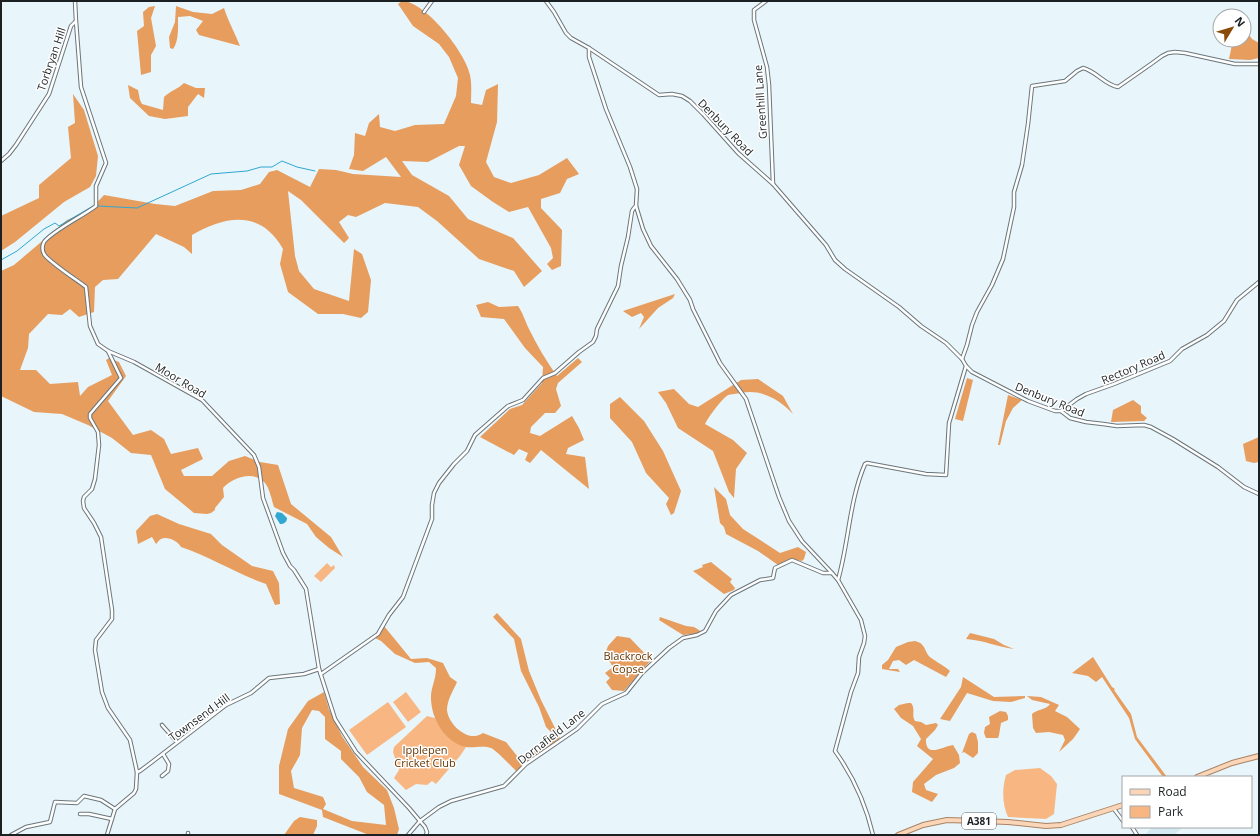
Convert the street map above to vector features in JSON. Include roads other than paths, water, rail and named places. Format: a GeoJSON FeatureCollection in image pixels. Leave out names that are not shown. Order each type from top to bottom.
{"type":"FeatureCollection","features":[{"type":"Feature","properties":{"kind":"main road"},"geometry":{"type":"LineString","coordinates":[[1200,776],[1239,761],[1259,756]]}},
{"type":"Feature","properties":{"kind":"main road","name":"A381"},"geometry":{"type":"LineString","coordinates":[[898,835],[923,825],[948,820],[1008,822],[1046,826],[1062,825],[1122,805]]}},
{"type":"Feature","properties":{"kind":"street"},"geometry":{"type":"LineString","coordinates":[[75,1],[81,87],[106,163],[96,186],[96,206],[50,235],[43,243],[42,249],[45,255],[86,287],[90,326],[98,344],[108,351],[121,378],[90,414],[90,418],[98,432],[99,445],[95,479],[92,489],[84,497],[83,501],[84,508],[101,537],[112,610],[112,619],[96,640],[95,650],[102,692],[108,708],[130,740],[137,772],[136,789],[134,793],[115,809],[107,835]]}},
{"type":"Feature","properties":{"kind":"street"},"geometry":{"type":"LineString","coordinates":[[424,12],[432,1]]}},
{"type":"Feature","properties":{"kind":"street","name":"Denbury Road"},"geometry":{"type":"LineString","coordinates":[[546,1],[566,33],[571,38],[589,48],[659,95],[672,94],[682,96],[690,101],[738,152],[773,184],[826,245],[835,260],[845,269],[899,307],[921,326],[946,343],[962,359],[972,372],[1028,401],[1055,411],[1061,411],[1065,416],[1070,418],[1086,422],[1117,426],[1147,426],[1173,439],[1218,466],[1244,487],[1259,494]]}},
{"type":"Feature","properties":{"kind":"street","name":"Greenhill Lane"},"geometry":{"type":"LineString","coordinates":[[766,1],[754,10],[754,20],[767,67],[773,184]]}},
{"type":"Feature","properties":{"kind":"street","name":"Torbryan Hill"},"geometry":{"type":"LineString","coordinates":[[1,161],[16,145],[48,94],[71,26],[76,21]]}},
{"type":"Feature","properties":{"kind":"street"},"geometry":{"type":"LineString","coordinates":[[589,48],[589,57],[606,108],[634,179],[636,189],[636,206],[643,229],[651,246],[684,290],[720,363],[746,399],[779,497],[789,521],[802,541],[838,580],[849,602],[859,615],[865,636],[864,643],[859,657],[858,673],[851,692],[835,751],[852,777],[858,790],[873,835]]}},
{"type":"Feature","properties":{"kind":"street"},"geometry":{"type":"LineString","coordinates":[[962,359],[974,318],[992,285],[1002,259],[1014,207],[1014,192],[1023,158],[1032,86],[1065,80],[1083,68],[1118,87],[1162,56],[1175,52],[1235,64],[1259,64]]}},
{"type":"Feature","properties":{"kind":"street"},"geometry":{"type":"LineString","coordinates":[[321,674],[378,634],[389,615],[403,597],[432,519],[434,493],[439,483],[454,464],[468,451],[475,435],[508,406],[523,400],[543,378],[554,373],[593,342],[597,329],[618,286],[632,211],[636,206]]}},
{"type":"Feature","properties":{"kind":"street","name":"Rectory Road"},"geometry":{"type":"LineString","coordinates":[[1061,411],[1086,394],[1170,361],[1182,349],[1208,335],[1224,321],[1238,300],[1259,282]]}},
{"type":"Feature","properties":{"kind":"street","name":"Moor Road"},"geometry":{"type":"LineString","coordinates":[[108,351],[134,362],[202,400],[254,455],[259,467],[263,498],[283,553],[306,589],[319,669],[335,719],[356,752],[395,792],[420,821]]}},
{"type":"Feature","properties":{"kind":"street"},"geometry":{"type":"LineString","coordinates":[[838,580],[858,480],[864,464],[867,463],[926,474],[946,475],[949,423],[966,366]]}},
{"type":"Feature","properties":{"kind":"street","name":"Dornafield Lane"},"geometry":{"type":"LineString","coordinates":[[420,821],[439,807],[451,801],[504,786],[526,764],[577,729],[602,704],[626,693],[642,673],[669,648],[683,638],[697,635],[705,631],[716,611],[731,596],[760,580],[773,578],[775,568],[792,560],[823,572],[832,573]]}},
{"type":"Feature","properties":{"kind":"street","name":"Townsend Hill"},"geometry":{"type":"LineString","coordinates":[[137,772],[163,754],[226,705],[251,692],[269,678],[304,674],[319,669]]}},
{"type":"Feature","properties":{"kind":"street"},"geometry":{"type":"LineString","coordinates":[[162,725],[178,742]]}},
{"type":"Feature","properties":{"kind":"street"},"geometry":{"type":"LineString","coordinates":[[162,776],[168,771],[169,764],[163,754]]}},
{"type":"Feature","properties":{"kind":"street"},"geometry":{"type":"LineString","coordinates":[[11,835],[26,827],[50,822],[55,802],[76,803],[84,796],[101,800],[115,809]]}},
{"type":"Feature","properties":{"kind":"street"},"geometry":{"type":"LineString","coordinates":[[1114,809],[1122,820]]}},
{"type":"Feature","properties":{"kind":"street"},"geometry":{"type":"LineString","coordinates":[[80,814],[89,814],[112,819]]}},
{"type":"Feature","properties":{"kind":"street"},"geometry":{"type":"LineString","coordinates":[[408,835],[420,821],[425,827],[427,832],[426,835]]}},
{"type":"Feature","properties":{"kind":"water"},"geometry":{"type":"Polygon","coordinates":[[[277,512],[282,513],[287,518],[283,524],[280,524],[275,516],[277,512]]]}},
{"type":"Feature","properties":{"kind":"waterway"},"geometry":{"type":"LineString","coordinates":[[98,206],[137,208],[211,174],[247,171],[261,167],[272,167],[282,161],[297,167],[315,171]]}},
{"type":"Feature","properties":{"kind":"waterway"},"geometry":{"type":"LineString","coordinates":[[1,260],[17,251],[44,229],[55,223],[59,226],[93,206]]}},
{"type":"Feature","properties":{"kind":"park label","name":"Blackrock Copse"},"geometry":{"type":"Point","coordinates":[628,661]}},
{"type":"Feature","properties":{"kind":"park label","name":"Ipplepen Cricket Club"},"geometry":{"type":"Point","coordinates":[425,755]}}]}
